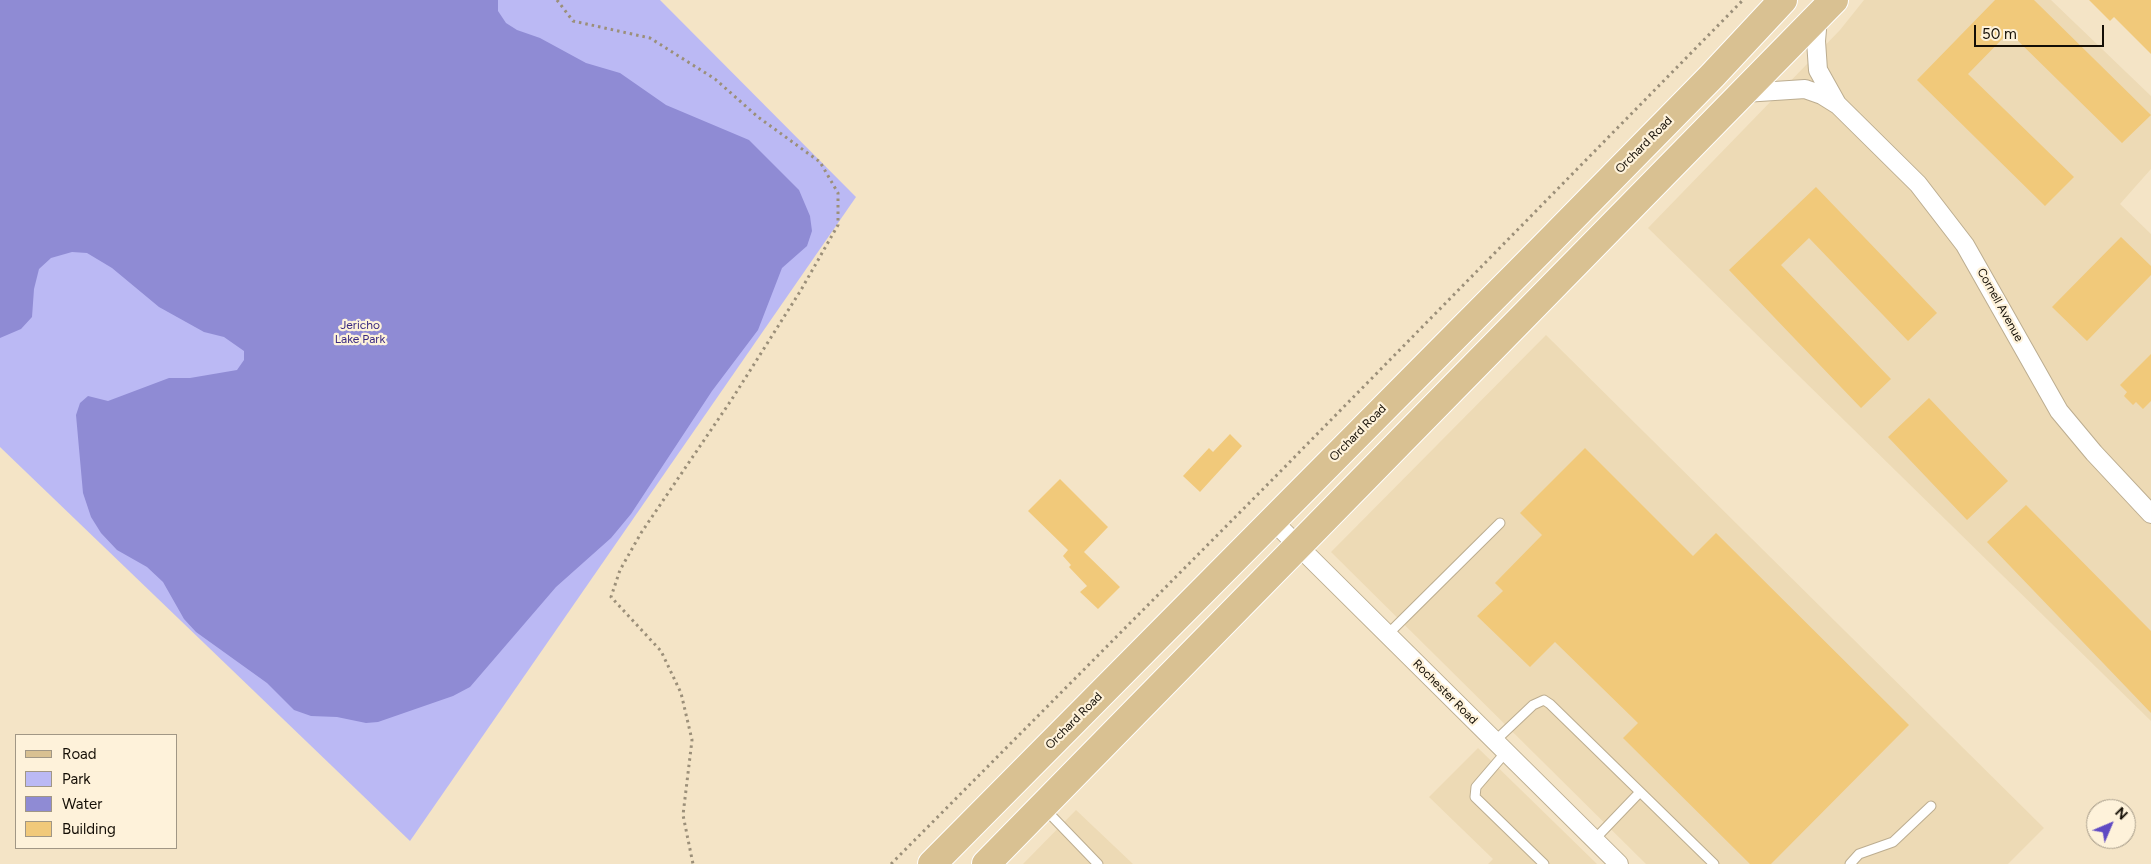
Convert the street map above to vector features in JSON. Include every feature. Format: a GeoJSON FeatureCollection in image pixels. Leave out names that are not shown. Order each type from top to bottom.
{"type":"FeatureCollection","features":[{"type":"Feature","properties":{"kind":"main road","name":"Orchard Road"},"geometry":{"type":"LineString","coordinates":[[932,864],[1692,96],[1783,0]]}},
{"type":"Feature","properties":{"kind":"main road"},"geometry":{"type":"LineString","coordinates":[[986,864],[1826,9]]}},
{"type":"Feature","properties":{"kind":"street","name":"Cornell Avenue"},"geometry":{"type":"LineString","coordinates":[[1826,9],[1816,41],[1818,70],[1838,105]]}},
{"type":"Feature","properties":{"kind":"street","name":"Cornell Avenue"},"geometry":{"type":"LineString","coordinates":[[1744,93],[1805,88],[1822,95],[1838,105],[1918,184],[1965,245],[2059,411],[2094,453],[2151,514]]}},
{"type":"Feature","properties":{"kind":"street","name":"Rochester Road"},"geometry":{"type":"LineString","coordinates":[[1272,520],[1619,864]]}},
{"type":"Feature","properties":{"kind":"lane"},"geometry":{"type":"LineString","coordinates":[[1388,634],[1500,522]]}},
{"type":"Feature","properties":{"kind":"lane"},"geometry":{"type":"LineString","coordinates":[[1544,864],[1475,796],[1476,787],[1501,747],[1533,705],[1544,700],[1714,864]]}},
{"type":"Feature","properties":{"kind":"lane"},"geometry":{"type":"LineString","coordinates":[[1594,840],[1640,792]]}},
{"type":"Feature","properties":{"kind":"lane"},"geometry":{"type":"LineString","coordinates":[[1850,864],[1859,854],[1894,842],[1931,806]]}},
{"type":"Feature","properties":{"kind":"lane"},"geometry":{"type":"LineString","coordinates":[[1042,807],[1098,864]]}},
{"type":"Feature","properties":{"kind":"path"},"geometry":{"type":"LineString","coordinates":[[557,0],[573,20],[650,38],[715,79],[758,117],[820,162],[838,193],[838,226],[801,290],[732,399],[641,533],[620,570],[611,597],[661,651],[680,693],[692,740],[683,815],[694,864]]}},
{"type":"Feature","properties":{"kind":"path"},"geometry":{"type":"LineString","coordinates":[[891,864],[1273,479],[1743,0]]}},
{"type":"Feature","properties":{"kind":"shaded area"},"geometry":{"type":"Polygon","coordinates":[[[1864,0],[2051,0],[2151,96],[2151,169],[2120,204],[2151,234],[2151,721],[1648,228],[1840,30],[1864,0]]]}},
{"type":"Feature","properties":{"kind":"shaded area"},"geometry":{"type":"Polygon","coordinates":[[[1546,335],[2044,828],[2008,864],[1646,864],[1331,552],[1546,335]]]}},
{"type":"Feature","properties":{"kind":"shaded area"},"geometry":{"type":"Polygon","coordinates":[[[1478,748],[1597,864],[1488,864],[1493,859],[1429,797],[1478,748]]]}},
{"type":"Feature","properties":{"kind":"shaded area"},"geometry":{"type":"Polygon","coordinates":[[[1076,810],[1133,864],[1023,864],[1076,810]]]}},
{"type":"Feature","properties":{"kind":"green space","name":"Jericho Lake Park"},"geometry":{"type":"Polygon","coordinates":[[[0,0],[660,0],[856,197],[410,841],[0,447],[0,0]]]}},
{"type":"Feature","properties":{"kind":"water","name":"Jericho Lake Park"},"geometry":{"type":"Polygon","coordinates":[[[0,0],[498,0],[498,11],[506,23],[517,30],[540,38],[586,63],[620,73],[666,105],[749,140],[799,190],[810,216],[812,231],[807,246],[782,268],[758,330],[712,391],[631,514],[611,538],[556,587],[470,687],[453,696],[378,722],[366,723],[337,717],[311,716],[294,710],[267,683],[196,632],[184,619],[163,582],[147,567],[117,550],[101,533],[91,517],[83,493],[76,415],[80,403],[88,396],[108,401],[169,378],[190,378],[237,370],[244,360],[244,351],[224,337],[204,332],[159,307],[112,268],[87,253],[72,252],[51,258],[39,269],[34,289],[32,317],[21,329],[0,338],[0,0]]]}},
{"type":"Feature","properties":{"kind":"building"},"geometry":{"type":"Polygon","coordinates":[[[1995,0],[2034,0],[2151,115],[2122,143],[2009,32],[1968,74],[2074,177],[2045,206],[1917,80],[1995,0]]]}},
{"type":"Feature","properties":{"kind":"building"},"geometry":{"type":"Polygon","coordinates":[[[2089,0],[2151,0],[2151,54],[2114,17],[2110,21],[2089,0]]]}},
{"type":"Feature","properties":{"kind":"building"},"geometry":{"type":"Polygon","coordinates":[[[1816,187],[1937,313],[1908,341],[1809,238],[1781,265],[1891,379],[1861,408],[1729,270],[1816,187]]]}},
{"type":"Feature","properties":{"kind":"building"},"geometry":{"type":"Polygon","coordinates":[[[2121,237],[2151,266],[2151,275],[2087,341],[2052,307],[2121,237]]]}},
{"type":"Feature","properties":{"kind":"building"},"geometry":{"type":"Polygon","coordinates":[[[2151,354],[2151,401],[2143,409],[2136,402],[2133,405],[2124,396],[2127,392],[2120,385],[2151,354]]]}},
{"type":"Feature","properties":{"kind":"building"},"geometry":{"type":"Polygon","coordinates":[[[1929,398],[2008,481],[1967,520],[1888,437],[1929,398]]]}},
{"type":"Feature","properties":{"kind":"building"},"geometry":{"type":"Polygon","coordinates":[[[1230,434],[1242,446],[1200,492],[1183,476],[1209,448],[1213,452],[1230,434]]]}},
{"type":"Feature","properties":{"kind":"building"},"geometry":{"type":"Polygon","coordinates":[[[1585,448],[1693,556],[1716,533],[1909,725],[1771,864],[1750,864],[1623,738],[1638,723],[1555,642],[1530,667],[1477,616],[1503,591],[1495,583],[1542,535],[1520,513],[1585,448]]]}},
{"type":"Feature","properties":{"kind":"building"},"geometry":{"type":"Polygon","coordinates":[[[1060,479],[1108,527],[1084,552],[1120,587],[1098,609],[1080,592],[1087,586],[1069,567],[1071,565],[1063,556],[1068,550],[1028,511],[1060,479]]]}},
{"type":"Feature","properties":{"kind":"building"},"geometry":{"type":"Polygon","coordinates":[[[2026,505],[2151,631],[2151,713],[1987,542],[2026,505]]]}}]}
